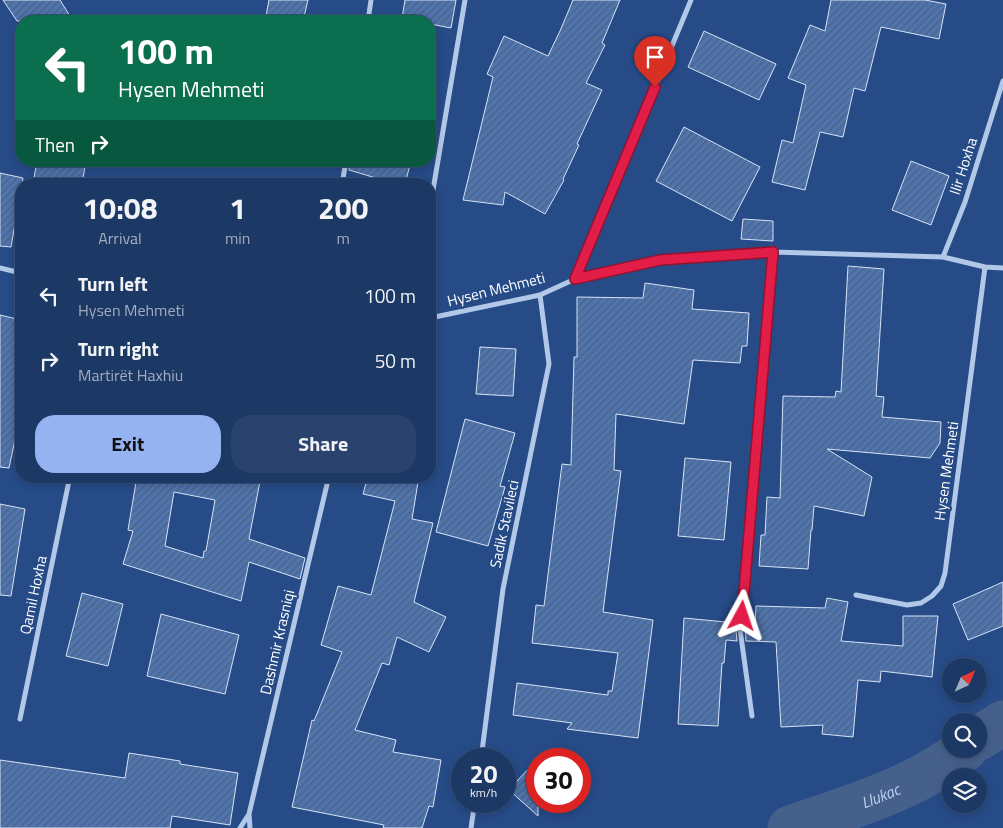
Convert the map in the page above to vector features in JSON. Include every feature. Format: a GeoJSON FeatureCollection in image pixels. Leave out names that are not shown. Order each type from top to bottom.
{"type":"FeatureCollection","features":[{"type":"Feature","properties":{"kind":"street"},"geometry":{"type":"LineString","coordinates":[[369,15],[371,0]]}},
{"type":"Feature","properties":{"kind":"street"},"geometry":{"type":"LineString","coordinates":[[435,178],[465,0]]}},
{"type":"Feature","properties":{"kind":"street"},"geometry":{"type":"LineString","coordinates":[[575,279],[691,0]]}},
{"type":"Feature","properties":{"kind":"street","name":"Ilir Hoxha"},"geometry":{"type":"LineString","coordinates":[[943,257],[965,202],[1003,81]]}},
{"type":"Feature","properties":{"kind":"street"},"geometry":{"type":"LineString","coordinates":[[752,716],[740,628],[773,252]]}},
{"type":"Feature","properties":{"kind":"street","name":"Hysen Mehmeti"},"geometry":{"type":"LineString","coordinates":[[436,317],[540,295],[575,279],[660,260],[773,252],[943,257],[985,267],[1003,268]]}},
{"type":"Feature","properties":{"kind":"street","name":"Hysen Mehmeti"},"geometry":{"type":"LineString","coordinates":[[856,595],[907,605],[921,603],[932,596],[941,586],[945,573],[985,267]]}},
{"type":"Feature","properties":{"kind":"street"},"geometry":{"type":"LineString","coordinates":[[0,268],[15,272]]}},
{"type":"Feature","properties":{"kind":"street","name":"Sadik Stavileci"},"geometry":{"type":"LineString","coordinates":[[481,748],[503,589],[549,364],[540,295]]}},
{"type":"Feature","properties":{"kind":"street","name":"Qamil Hoxha"},"geometry":{"type":"LineString","coordinates":[[20,719],[69,483]]}},
{"type":"Feature","properties":{"kind":"street","name":"Dashmir Krasniqi"},"geometry":{"type":"LineString","coordinates":[[250,828],[249,814],[327,483]]}},
{"type":"Feature","properties":{"kind":"street"},"geometry":{"type":"LineString","coordinates":[[471,828],[473,813]]}},
{"type":"Feature","properties":{"kind":"street","name":"Dashmir Krasniqi"},"geometry":{"type":"LineString","coordinates":[[240,828],[249,814]]}},
{"type":"Feature","properties":{"kind":"building"},"geometry":{"type":"Polygon","coordinates":[[[3,0],[60,0],[69,15],[15,15],[15,18],[3,0]]]}},
{"type":"Feature","properties":{"kind":"building"},"geometry":{"type":"Polygon","coordinates":[[[269,0],[308,0],[304,15],[266,15],[269,0]]]}},
{"type":"Feature","properties":{"kind":"building"},"geometry":{"type":"Polygon","coordinates":[[[405,0],[456,0],[451,28],[436,25],[436,15],[402,15],[405,0]]]}},
{"type":"Feature","properties":{"kind":"building"},"geometry":{"type":"Polygon","coordinates":[[[573,0],[620,0],[602,43],[605,45],[586,83],[602,90],[577,144],[579,145],[564,180],[545,214],[505,192],[503,205],[463,200],[493,77],[487,74],[504,36],[548,56],[573,0]]]}},
{"type":"Feature","properties":{"kind":"building"},"geometry":{"type":"Polygon","coordinates":[[[831,0],[925,0],[946,4],[939,39],[881,27],[865,91],[854,88],[843,137],[820,132],[805,190],[772,182],[782,140],[793,143],[806,85],[788,78],[810,25],[825,31],[831,0]]]}},
{"type":"Feature","properties":{"kind":"building"},"geometry":{"type":"Polygon","coordinates":[[[704,31],[776,64],[759,100],[688,67],[704,31]]]}},
{"type":"Feature","properties":{"kind":"building"},"geometry":{"type":"Polygon","coordinates":[[[684,127],[760,167],[732,221],[656,181],[684,127]]]}},
{"type":"Feature","properties":{"kind":"building"},"geometry":{"type":"Polygon","coordinates":[[[911,161],[949,176],[931,225],[892,210],[911,161]]]}},
{"type":"Feature","properties":{"kind":"building"},"geometry":{"type":"Polygon","coordinates":[[[36,167],[85,167],[83,178],[34,178],[36,167]]]}},
{"type":"Feature","properties":{"kind":"building"},"geometry":{"type":"Polygon","coordinates":[[[349,167],[409,167],[407,178],[376,178],[349,170],[349,167]]]}},
{"type":"Feature","properties":{"kind":"building"},"geometry":{"type":"Polygon","coordinates":[[[0,173],[23,178],[15,178],[15,224],[11,247],[0,246],[0,173]]]}},
{"type":"Feature","properties":{"kind":"building"},"geometry":{"type":"Polygon","coordinates":[[[743,219],[773,221],[773,241],[741,239],[743,219]]]}},
{"type":"Feature","properties":{"kind":"building"},"geometry":{"type":"Polygon","coordinates":[[[848,266],[884,269],[876,396],[884,397],[882,417],[941,422],[940,443],[930,458],[827,449],[872,477],[864,516],[814,506],[808,569],[759,566],[761,535],[765,535],[767,497],[780,498],[783,396],[835,397],[836,391],[841,392],[848,266]]]}},
{"type":"Feature","properties":{"kind":"building"},"geometry":{"type":"Polygon","coordinates":[[[645,283],[694,290],[692,309],[749,313],[747,346],[742,346],[740,363],[693,360],[684,424],[616,414],[614,470],[621,471],[603,612],[653,620],[638,738],[567,729],[572,723],[513,715],[517,683],[608,695],[608,691],[612,691],[618,653],[532,643],[536,605],[544,606],[562,464],[571,465],[574,357],[577,357],[577,297],[643,298],[645,283]]]}},
{"type":"Feature","properties":{"kind":"building"},"geometry":{"type":"Polygon","coordinates":[[[0,315],[15,319],[15,440],[9,468],[0,467],[0,315]]]}},
{"type":"Feature","properties":{"kind":"building"},"geometry":{"type":"Polygon","coordinates":[[[480,347],[516,349],[513,396],[476,394],[480,347]]]}},
{"type":"Feature","properties":{"kind":"building"},"geometry":{"type":"Polygon","coordinates":[[[465,419],[515,433],[500,486],[505,487],[488,546],[436,532],[465,419]]]}},
{"type":"Feature","properties":{"kind":"building"},"geometry":{"type":"Polygon","coordinates":[[[685,458],[731,462],[724,540],[678,536],[685,458]]]}},
{"type":"Feature","properties":{"kind":"building"},"geometry":{"type":"Polygon","coordinates":[[[136,483],[260,483],[249,539],[305,558],[300,579],[249,562],[241,601],[123,564],[133,531],[128,530],[136,483]],[[174,492],[165,546],[203,558],[204,551],[206,551],[215,500],[174,492]]]}},
{"type":"Feature","properties":{"kind":"building"},"geometry":{"type":"Polygon","coordinates":[[[366,483],[418,483],[412,519],[433,523],[414,602],[446,617],[429,652],[397,637],[389,665],[382,663],[355,730],[396,740],[393,752],[441,760],[433,807],[429,806],[422,828],[383,828],[384,825],[292,807],[312,720],[314,721],[342,652],[321,645],[338,586],[371,595],[395,501],[363,494],[366,483]]]}},
{"type":"Feature","properties":{"kind":"building"},"geometry":{"type":"Polygon","coordinates":[[[0,504],[25,509],[11,596],[0,595],[0,504]]]}},
{"type":"Feature","properties":{"kind":"building"},"geometry":{"type":"Polygon","coordinates":[[[1003,582],[1003,626],[968,640],[953,604],[1003,582]]]}},
{"type":"Feature","properties":{"kind":"building"},"geometry":{"type":"Polygon","coordinates":[[[82,593],[123,604],[108,666],[66,656],[82,593]]]}},
{"type":"Feature","properties":{"kind":"building"},"geometry":{"type":"Polygon","coordinates":[[[827,598],[848,602],[841,641],[903,646],[903,616],[938,616],[932,677],[881,671],[880,682],[858,680],[853,737],[822,734],[823,725],[781,727],[776,642],[746,641],[745,624],[755,625],[756,606],[825,608],[827,598]]]}},
{"type":"Feature","properties":{"kind":"building"},"geometry":{"type":"Polygon","coordinates":[[[161,614],[239,635],[225,694],[147,676],[161,614]]]}},
{"type":"Feature","properties":{"kind":"building"},"geometry":{"type":"Polygon","coordinates":[[[684,618],[736,623],[737,641],[726,640],[724,663],[722,663],[718,726],[678,724],[684,618]]]}},
{"type":"Feature","properties":{"kind":"building"},"geometry":{"type":"Polygon","coordinates":[[[129,753],[180,761],[180,764],[238,773],[230,825],[172,816],[170,828],[0,828],[0,760],[125,778],[129,753]]]}},
{"type":"Feature","properties":{"kind":"building"},"geometry":{"type":"Polygon","coordinates":[[[526,771],[526,805],[516,796],[516,782],[526,771]]]}},
{"type":"Feature","properties":{"kind":"waterway","name":"Llukac"},"geometry":{"type":"LineString","coordinates":[[987,733],[1003,723]]}},
{"type":"Feature","properties":{"kind":"waterway","name":"Llukac"},"geometry":{"type":"LineString","coordinates":[[790,828],[881,796],[925,775],[953,758]]}},
{"type":"Feature","properties":{"kind":"route"},"geometry":{"type":"LineString","coordinates":[[655,87],[575,279],[660,260],[773,252],[742,616]]}}]}
